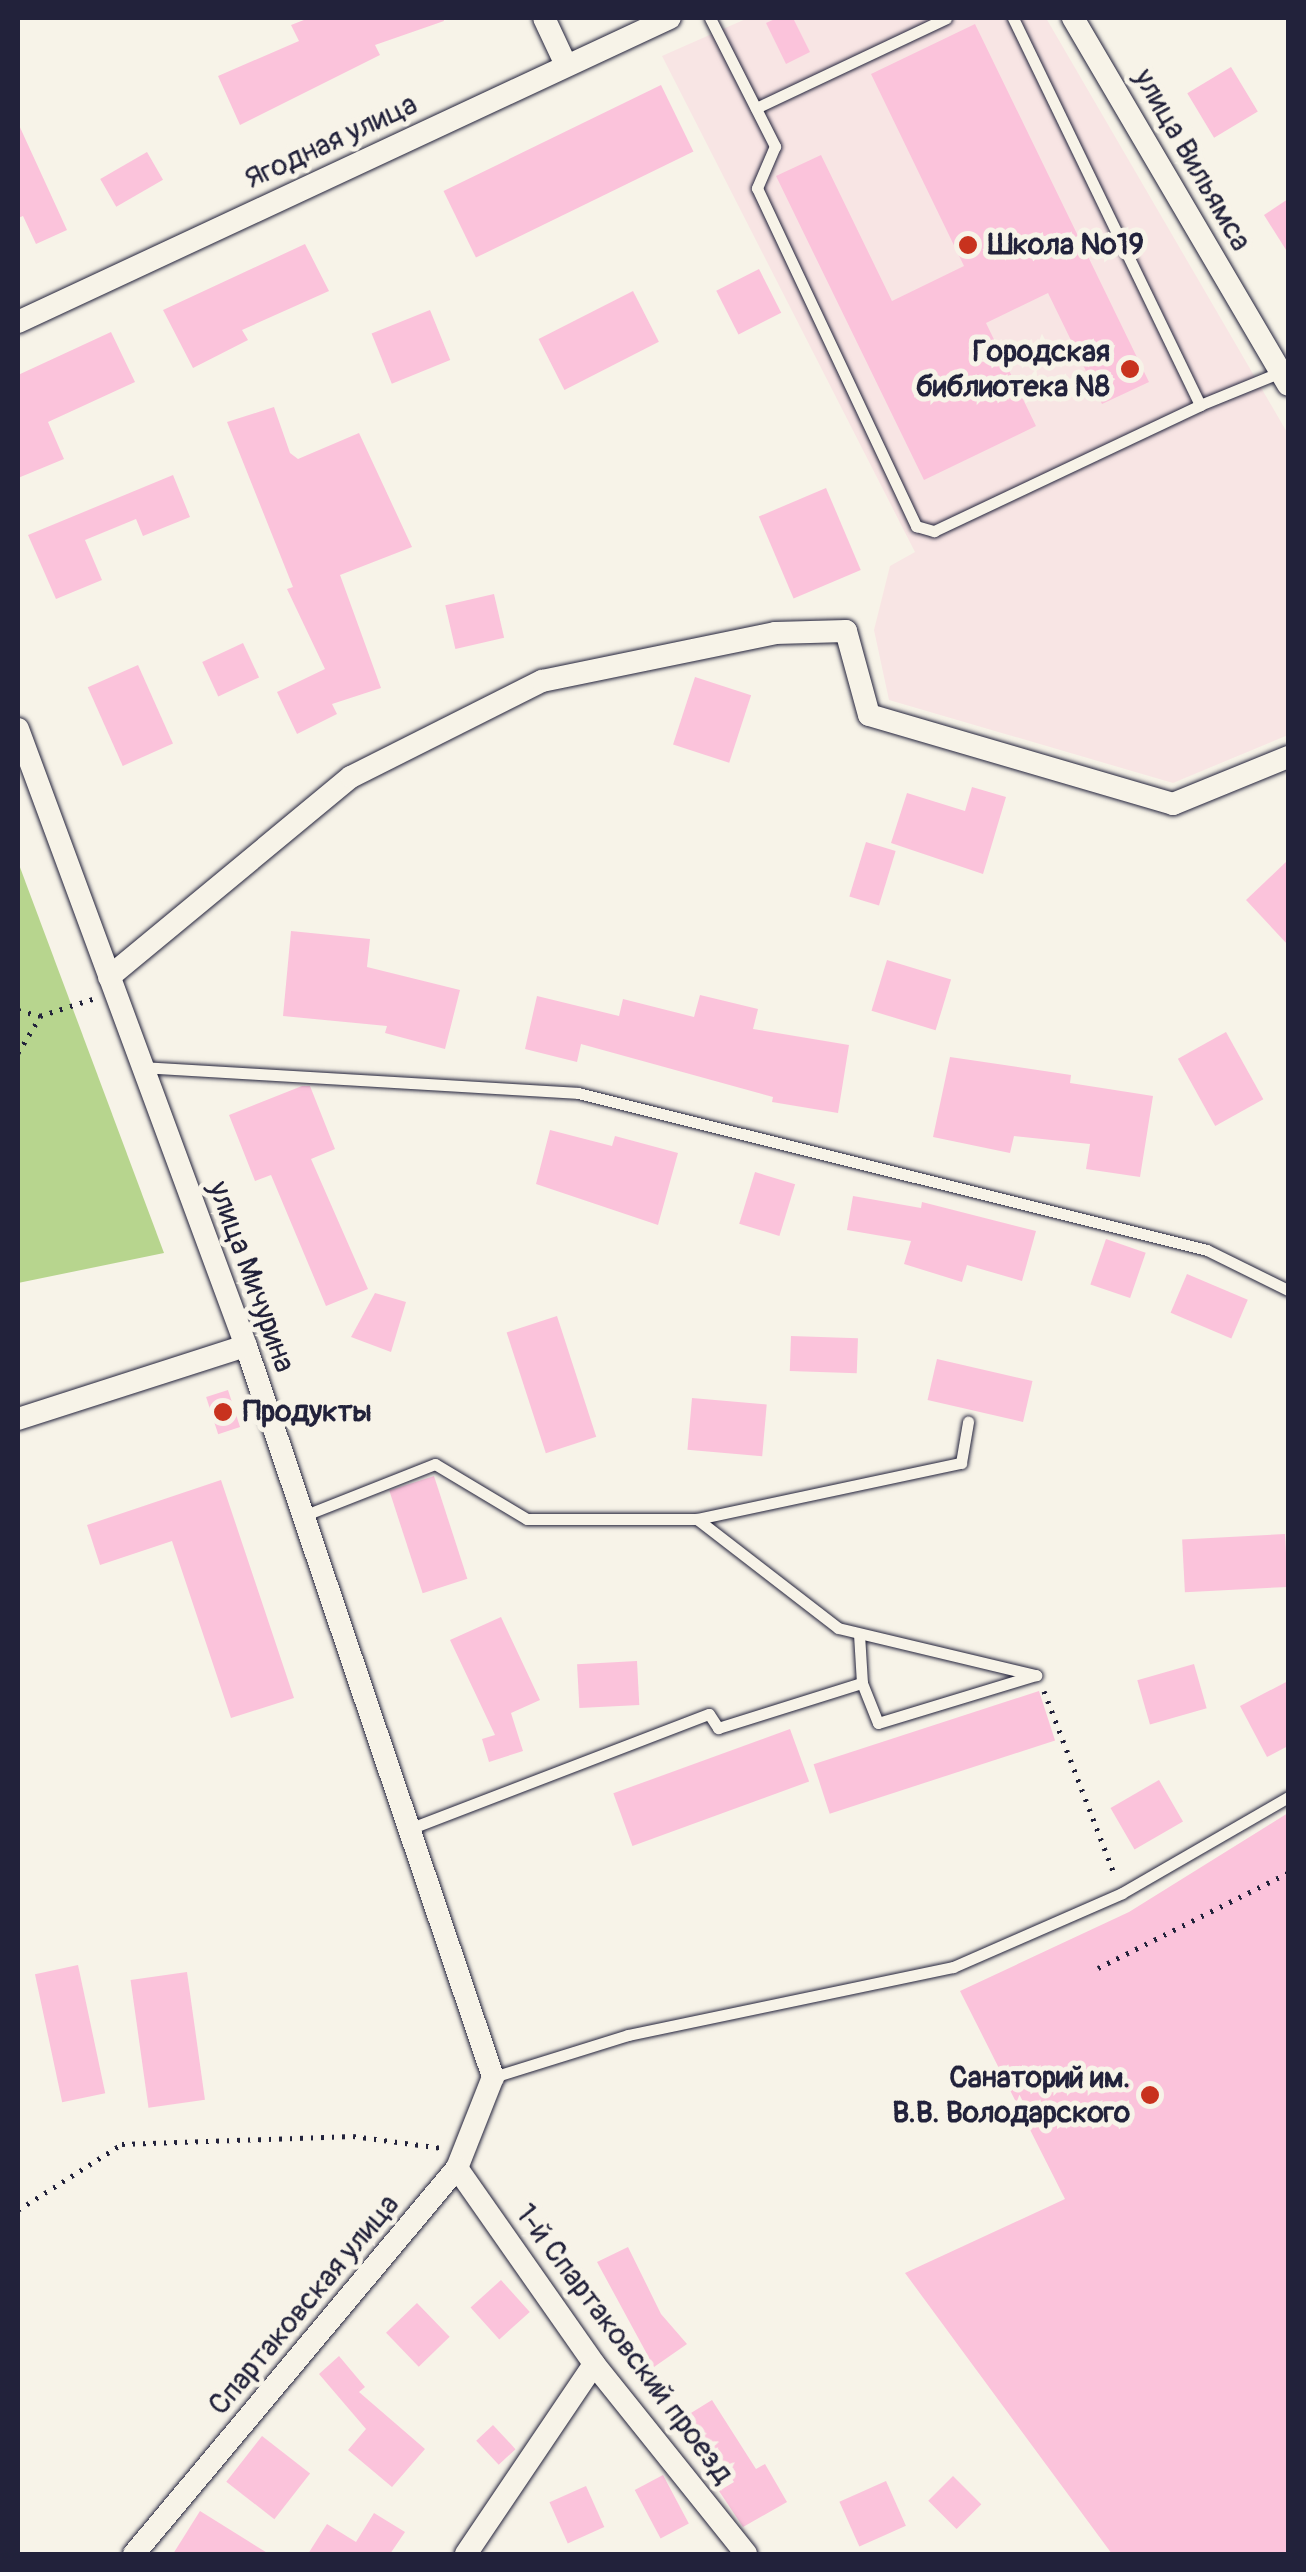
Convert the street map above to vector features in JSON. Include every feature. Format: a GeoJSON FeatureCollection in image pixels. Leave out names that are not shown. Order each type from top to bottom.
{"type":"FeatureCollection","features":[{"type":"Feature","properties":{"kind":"street"},"geometry":{"type":"LineString","coordinates":[[544,18],[566,66]]}},
{"type":"Feature","properties":{"kind":"street","name":"Ягодная улица"},"geometry":{"type":"LineString","coordinates":[[18,322],[670,18]]}},
{"type":"Feature","properties":{"kind":"street","name":"улица Вильямса"},"geometry":{"type":"LineString","coordinates":[[1073,18],[1285,378]]}},
{"type":"Feature","properties":{"kind":"street"},"geometry":{"type":"LineString","coordinates":[[111,984],[350,777],[542,681],[775,633],[846,630],[869,715],[1173,804],[1288,756]]}},
{"type":"Feature","properties":{"kind":"street","name":"улица Мичурина"},"geometry":{"type":"LineString","coordinates":[[18,729],[246,1346],[493,2078]]}},
{"type":"Feature","properties":{"kind":"street"},"geometry":{"type":"LineString","coordinates":[[18,1420],[246,1346]]}},
{"type":"Feature","properties":{"kind":"street","name":"Спартаковская улица"},"geometry":{"type":"LineString","coordinates":[[134,2554],[451,2158],[493,2078]]}},
{"type":"Feature","properties":{"kind":"street","name":"1-й Спартаковский проезд"},"geometry":{"type":"LineString","coordinates":[[451,2158],[594,2364],[746,2554]]}},
{"type":"Feature","properties":{"kind":"street"},"geometry":{"type":"LineString","coordinates":[[466,2554],[594,2364]]}},
{"type":"Feature","properties":{"kind":"lane"},"geometry":{"type":"LineString","coordinates":[[710,18],[775,146],[758,188],[916,526],[934,531],[1200,405],[1285,378]]}},
{"type":"Feature","properties":{"kind":"lane"},"geometry":{"type":"LineString","coordinates":[[756,108],[946,18]]}},
{"type":"Feature","properties":{"kind":"lane"},"geometry":{"type":"LineString","coordinates":[[1013,18],[1200,405]]}},
{"type":"Feature","properties":{"kind":"lane"},"geometry":{"type":"LineString","coordinates":[[142,1067],[578,1093],[1207,1250],[1288,1290]]}},
{"type":"Feature","properties":{"kind":"lane"},"geometry":{"type":"LineString","coordinates":[[303,1516],[435,1464],[527,1519],[697,1519],[962,1462],[968,1422]]}},
{"type":"Feature","properties":{"kind":"lane"},"geometry":{"type":"LineString","coordinates":[[697,1519],[838,1628],[1036,1675]]}},
{"type":"Feature","properties":{"kind":"lane"},"geometry":{"type":"LineString","coordinates":[[859,1634],[862,1683],[878,1722],[1036,1675]]}},
{"type":"Feature","properties":{"kind":"lane"},"geometry":{"type":"LineString","coordinates":[[409,1830],[709,1714],[718,1728],[862,1683]]}},
{"type":"Feature","properties":{"kind":"lane"},"geometry":{"type":"LineString","coordinates":[[493,2078],[628,2035],[953,1967],[1122,1893],[1288,1797]]}},
{"type":"Feature","properties":{"kind":"path"},"geometry":{"type":"LineString","coordinates":[[18,1052],[40,1016],[111,984]]}},
{"type":"Feature","properties":{"kind":"path"},"geometry":{"type":"LineString","coordinates":[[18,1010],[40,1016]]}},
{"type":"Feature","properties":{"kind":"path"},"geometry":{"type":"LineString","coordinates":[[1036,1675],[1122,1893]]}},
{"type":"Feature","properties":{"kind":"path"},"geometry":{"type":"LineString","coordinates":[[1098,1968],[1288,1874]]}},
{"type":"Feature","properties":{"kind":"path"},"geometry":{"type":"LineString","coordinates":[[18,2210],[122,2144],[353,2136],[451,2158]]}},
{"type":"Feature","properties":{"kind":"shaded area","name":"Школа №19"},"geometry":{"type":"Polygon","coordinates":[[[748,18],[1046,18],[1288,434],[1288,735],[1173,783],[889,700],[874,630],[890,566],[915,552],[662,56],[748,18]]]}},
{"type":"Feature","properties":{"kind":"green space"},"geometry":{"type":"Polygon","coordinates":[[[18,862],[164,1253],[18,1283],[18,862]]]}},
{"type":"Feature","properties":{"kind":"building"},"geometry":{"type":"Polygon","coordinates":[[[309,18],[444,21],[375,45],[380,55],[240,125],[218,76],[299,41],[291,25],[309,18]]]}},
{"type":"Feature","properties":{"kind":"building"},"geometry":{"type":"Polygon","coordinates":[[[793,18],[810,52],[786,64],[766,23],[793,18]]]}},
{"type":"Feature","properties":{"kind":"building"},"geometry":{"type":"Polygon","coordinates":[[[975,24],[1149,382],[1102,404],[1048,293],[986,323],[1036,426],[924,480],[776,176],[821,155],[892,301],[964,266],[871,74],[975,24]]]}},
{"type":"Feature","properties":{"kind":"building"},"geometry":{"type":"Polygon","coordinates":[[[1231,67],[1258,112],[1214,138],[1187,93],[1231,67]]]}},
{"type":"Feature","properties":{"kind":"building"},"geometry":{"type":"Polygon","coordinates":[[[661,85],[693,152],[476,258],[443,191],[661,85]]]}},
{"type":"Feature","properties":{"kind":"building"},"geometry":{"type":"Polygon","coordinates":[[[18,123],[67,230],[36,244],[23,216],[18,218],[18,123]]]}},
{"type":"Feature","properties":{"kind":"building"},"geometry":{"type":"Polygon","coordinates":[[[147,152],[163,180],[116,207],[100,179],[147,152]]]}},
{"type":"Feature","properties":{"kind":"building"},"geometry":{"type":"Polygon","coordinates":[[[1288,199],[1288,253],[1264,215],[1288,199]]]}},
{"type":"Feature","properties":{"kind":"building"},"geometry":{"type":"Polygon","coordinates":[[[305,244],[329,291],[242,330],[248,340],[193,368],[163,310],[305,244]]]}},
{"type":"Feature","properties":{"kind":"building"},"geometry":{"type":"Polygon","coordinates":[[[759,269],[781,313],[738,334],[716,291],[759,269]]]}},
{"type":"Feature","properties":{"kind":"building"},"geometry":{"type":"Polygon","coordinates":[[[633,291],[659,342],[564,390],[539,339],[633,291]]]}},
{"type":"Feature","properties":{"kind":"building"},"geometry":{"type":"Polygon","coordinates":[[[430,310],[450,360],[392,384],[372,334],[430,310]]]}},
{"type":"Feature","properties":{"kind":"building"},"geometry":{"type":"Polygon","coordinates":[[[111,332],[135,382],[48,422],[64,459],[18,478],[18,375],[111,332]]]}},
{"type":"Feature","properties":{"kind":"building"},"geometry":{"type":"Polygon","coordinates":[[[274,407],[290,453],[298,459],[359,433],[412,547],[340,575],[381,688],[332,704],[337,714],[297,734],[277,692],[325,669],[287,589],[293,587],[227,422],[274,407]]]}},
{"type":"Feature","properties":{"kind":"building"},"geometry":{"type":"Polygon","coordinates":[[[173,475],[190,517],[143,536],[136,519],[85,540],[102,580],[56,599],[28,535],[173,475]]]}},
{"type":"Feature","properties":{"kind":"building"},"geometry":{"type":"Polygon","coordinates":[[[826,488],[861,570],[794,598],[759,517],[826,488]]]}},
{"type":"Feature","properties":{"kind":"building"},"geometry":{"type":"Polygon","coordinates":[[[494,594],[504,638],[455,649],[445,605],[494,594]]]}},
{"type":"Feature","properties":{"kind":"building"},"geometry":{"type":"Polygon","coordinates":[[[243,643],[259,677],[218,696],[202,662],[243,643]]]}},
{"type":"Feature","properties":{"kind":"building"},"geometry":{"type":"Polygon","coordinates":[[[138,665],[173,744],[123,766],[88,687],[138,665]]]}},
{"type":"Feature","properties":{"kind":"building"},"geometry":{"type":"Polygon","coordinates":[[[695,677],[751,695],[729,763],[673,745],[695,677]]]}},
{"type":"Feature","properties":{"kind":"building"},"geometry":{"type":"Polygon","coordinates":[[[972,787],[1006,797],[983,874],[891,843],[907,793],[965,811],[972,787]]]}},
{"type":"Feature","properties":{"kind":"building"},"geometry":{"type":"Polygon","coordinates":[[[866,842],[896,851],[879,906],[849,897],[866,842]]]}},
{"type":"Feature","properties":{"kind":"building"},"geometry":{"type":"Polygon","coordinates":[[[1288,860],[1288,945],[1246,900],[1288,860]]]}},
{"type":"Feature","properties":{"kind":"building"},"geometry":{"type":"Polygon","coordinates":[[[291,931],[370,939],[367,967],[460,990],[445,1049],[385,1033],[387,1026],[283,1016],[291,931]]]}},
{"type":"Feature","properties":{"kind":"building"},"geometry":{"type":"Polygon","coordinates":[[[887,960],[951,980],[936,1030],[872,1011],[887,960]]]}},
{"type":"Feature","properties":{"kind":"building"},"geometry":{"type":"Polygon","coordinates":[[[700,995],[758,1009],[753,1029],[849,1045],[838,1113],[772,1102],[773,1097],[581,1044],[577,1062],[525,1049],[537,996],[619,1016],[623,999],[694,1017],[700,995]]]}},
{"type":"Feature","properties":{"kind":"building"},"geometry":{"type":"Polygon","coordinates":[[[1226,1032],[1263,1099],[1215,1126],[1178,1059],[1226,1032]]]}},
{"type":"Feature","properties":{"kind":"building"},"geometry":{"type":"Polygon","coordinates":[[[950,1057],[1071,1075],[1070,1083],[1153,1096],[1140,1177],[1086,1169],[1090,1144],[1014,1136],[1010,1153],[933,1137],[950,1057]]]}},
{"type":"Feature","properties":{"kind":"building"},"geometry":{"type":"Polygon","coordinates":[[[310,1086],[335,1149],[311,1159],[368,1289],[326,1306],[271,1175],[255,1181],[229,1115],[310,1086]]]}},
{"type":"Feature","properties":{"kind":"building"},"geometry":{"type":"Polygon","coordinates":[[[550,1130],[612,1146],[615,1136],[678,1153],[658,1225],[536,1184],[550,1130]]]}},
{"type":"Feature","properties":{"kind":"building"},"geometry":{"type":"Polygon","coordinates":[[[755,1172],[795,1184],[779,1236],[739,1224],[755,1172]]]}},
{"type":"Feature","properties":{"kind":"building"},"geometry":{"type":"Polygon","coordinates":[[[853,1196],[921,1208],[922,1202],[1036,1231],[1022,1281],[967,1265],[962,1282],[904,1264],[911,1241],[847,1230],[853,1196]]]}},
{"type":"Feature","properties":{"kind":"building"},"geometry":{"type":"Polygon","coordinates":[[[1106,1239],[1146,1253],[1130,1298],[1090,1284],[1106,1239]]]}},
{"type":"Feature","properties":{"kind":"building"},"geometry":{"type":"Polygon","coordinates":[[[1187,1274],[1248,1300],[1231,1338],[1171,1313],[1187,1274]]]}},
{"type":"Feature","properties":{"kind":"building"},"geometry":{"type":"Polygon","coordinates":[[[375,1293],[406,1302],[391,1352],[351,1337],[375,1293]]]}},
{"type":"Feature","properties":{"kind":"building"},"geometry":{"type":"Polygon","coordinates":[[[557,1316],[596,1437],[546,1453],[507,1332],[557,1316]]]}},
{"type":"Feature","properties":{"kind":"building"},"geometry":{"type":"Polygon","coordinates":[[[791,1336],[858,1338],[857,1373],[790,1371],[791,1336]]]}},
{"type":"Feature","properties":{"kind":"building"},"geometry":{"type":"Polygon","coordinates":[[[937,1359],[1032,1381],[1023,1422],[928,1400],[937,1359]]]}},
{"type":"Feature","properties":{"kind":"building","name":"Продукты"},"geometry":{"type":"Polygon","coordinates":[[[228,1390],[240,1427],[218,1434],[206,1397],[228,1390]]]}},
{"type":"Feature","properties":{"kind":"building"},"geometry":{"type":"Polygon","coordinates":[[[692,1398],[767,1405],[762,1456],[687,1450],[692,1398]]]}},
{"type":"Feature","properties":{"kind":"building"},"geometry":{"type":"Polygon","coordinates":[[[434,1476],[467,1579],[423,1593],[389,1491],[434,1476]]]}},
{"type":"Feature","properties":{"kind":"building"},"geometry":{"type":"Polygon","coordinates":[[[221,1480],[294,1698],[231,1718],[172,1541],[100,1565],[87,1525],[221,1480]]]}},
{"type":"Feature","properties":{"kind":"building"},"geometry":{"type":"Polygon","coordinates":[[[1285,1534],[1288,1587],[1185,1592],[1182,1539],[1285,1534]]]}},
{"type":"Feature","properties":{"kind":"building"},"geometry":{"type":"Polygon","coordinates":[[[501,1617],[540,1700],[511,1713],[523,1751],[489,1762],[482,1739],[495,1735],[450,1640],[501,1617]]]}},
{"type":"Feature","properties":{"kind":"building"},"geometry":{"type":"Polygon","coordinates":[[[637,1661],[639,1705],[579,1708],[577,1664],[637,1661]]]}},
{"type":"Feature","properties":{"kind":"building"},"geometry":{"type":"Polygon","coordinates":[[[1194,1664],[1207,1708],[1150,1724],[1137,1680],[1194,1664]]]}},
{"type":"Feature","properties":{"kind":"building"},"geometry":{"type":"Polygon","coordinates":[[[1288,1681],[1288,1746],[1267,1757],[1240,1706],[1288,1681]]]}},
{"type":"Feature","properties":{"kind":"building"},"geometry":{"type":"Polygon","coordinates":[[[1039,1691],[1055,1740],[830,1814],[814,1764],[1039,1691]]]}},
{"type":"Feature","properties":{"kind":"building"},"geometry":{"type":"Polygon","coordinates":[[[790,1729],[809,1782],[632,1846],[613,1793],[790,1729]]]}},
{"type":"Feature","properties":{"kind":"building"},"geometry":{"type":"Polygon","coordinates":[[[1159,1780],[1183,1822],[1135,1850],[1111,1808],[1159,1780]]]}},
{"type":"Feature","properties":{"kind":"building","name":"Санаторий им. В.В. Володарского"},"geometry":{"type":"Polygon","coordinates":[[[1288,1813],[1288,2554],[1112,2554],[905,2273],[1065,2199],[960,1991],[1129,1912],[1288,1813]]]}},
{"type":"Feature","properties":{"kind":"building"},"geometry":{"type":"Polygon","coordinates":[[[78,1965],[105,2093],[62,2102],[35,1974],[78,1965]]]}},
{"type":"Feature","properties":{"kind":"building"},"geometry":{"type":"Polygon","coordinates":[[[187,1972],[205,2100],[149,2108],[131,1980],[187,1972]]]}},
{"type":"Feature","properties":{"kind":"building"},"geometry":{"type":"Polygon","coordinates":[[[628,2247],[661,2314],[687,2344],[654,2367],[597,2262],[628,2247]]]}},
{"type":"Feature","properties":{"kind":"building"},"geometry":{"type":"Polygon","coordinates":[[[501,2280],[530,2312],[499,2339],[471,2307],[501,2280]]]}},
{"type":"Feature","properties":{"kind":"building"},"geometry":{"type":"Polygon","coordinates":[[[417,2303],[450,2337],[419,2367],[386,2333],[417,2303]]]}},
{"type":"Feature","properties":{"kind":"building"},"geometry":{"type":"Polygon","coordinates":[[[339,2356],[365,2387],[359,2392],[425,2449],[392,2487],[348,2450],[366,2429],[319,2374],[339,2356]]]}},
{"type":"Feature","properties":{"kind":"building"},"geometry":{"type":"Polygon","coordinates":[[[712,2400],[756,2469],[765,2464],[787,2502],[743,2527],[719,2491],[734,2482],[707,2439],[694,2448],[678,2421],[712,2400]]]}},
{"type":"Feature","properties":{"kind":"building"},"geometry":{"type":"Polygon","coordinates":[[[493,2425],[516,2449],[499,2465],[476,2441],[493,2425]]]}},
{"type":"Feature","properties":{"kind":"building"},"geometry":{"type":"Polygon","coordinates":[[[262,2436],[310,2474],[274,2519],[226,2482],[262,2436]]]}},
{"type":"Feature","properties":{"kind":"building"},"geometry":{"type":"Polygon","coordinates":[[[663,2475],[689,2524],[661,2539],[635,2490],[663,2475]]]}},
{"type":"Feature","properties":{"kind":"building"},"geometry":{"type":"Polygon","coordinates":[[[953,2476],[981,2504],[957,2529],[928,2501],[953,2476]]]}},
{"type":"Feature","properties":{"kind":"building"},"geometry":{"type":"Polygon","coordinates":[[[886,2481],[906,2526],[859,2547],[839,2502],[886,2481]]]}},
{"type":"Feature","properties":{"kind":"building"},"geometry":{"type":"Polygon","coordinates":[[[586,2486],[604,2527],[568,2543],[549,2502],[586,2486]]]}},
{"type":"Feature","properties":{"kind":"building"},"geometry":{"type":"Polygon","coordinates":[[[200,2511],[269,2554],[173,2554],[200,2511]]]}},
{"type":"Feature","properties":{"kind":"building"},"geometry":{"type":"Polygon","coordinates":[[[374,2513],[405,2532],[390,2554],[308,2554],[327,2524],[356,2542],[374,2513]]]}},
{"type":"Feature","properties":{"kind":"place","name":"Школа №19"},"geometry":{"type":"Point","coordinates":[968,245]}},
{"type":"Feature","properties":{"kind":"place","name":"Городская библиотека N8"},"geometry":{"type":"Point","coordinates":[1130,369]}},
{"type":"Feature","properties":{"kind":"place","name":"Продукты"},"geometry":{"type":"Point","coordinates":[223,1412]}},
{"type":"Feature","properties":{"kind":"place","name":"Санаторий им. В.В. Володарского"},"geometry":{"type":"Point","coordinates":[1150,2095]}}]}
